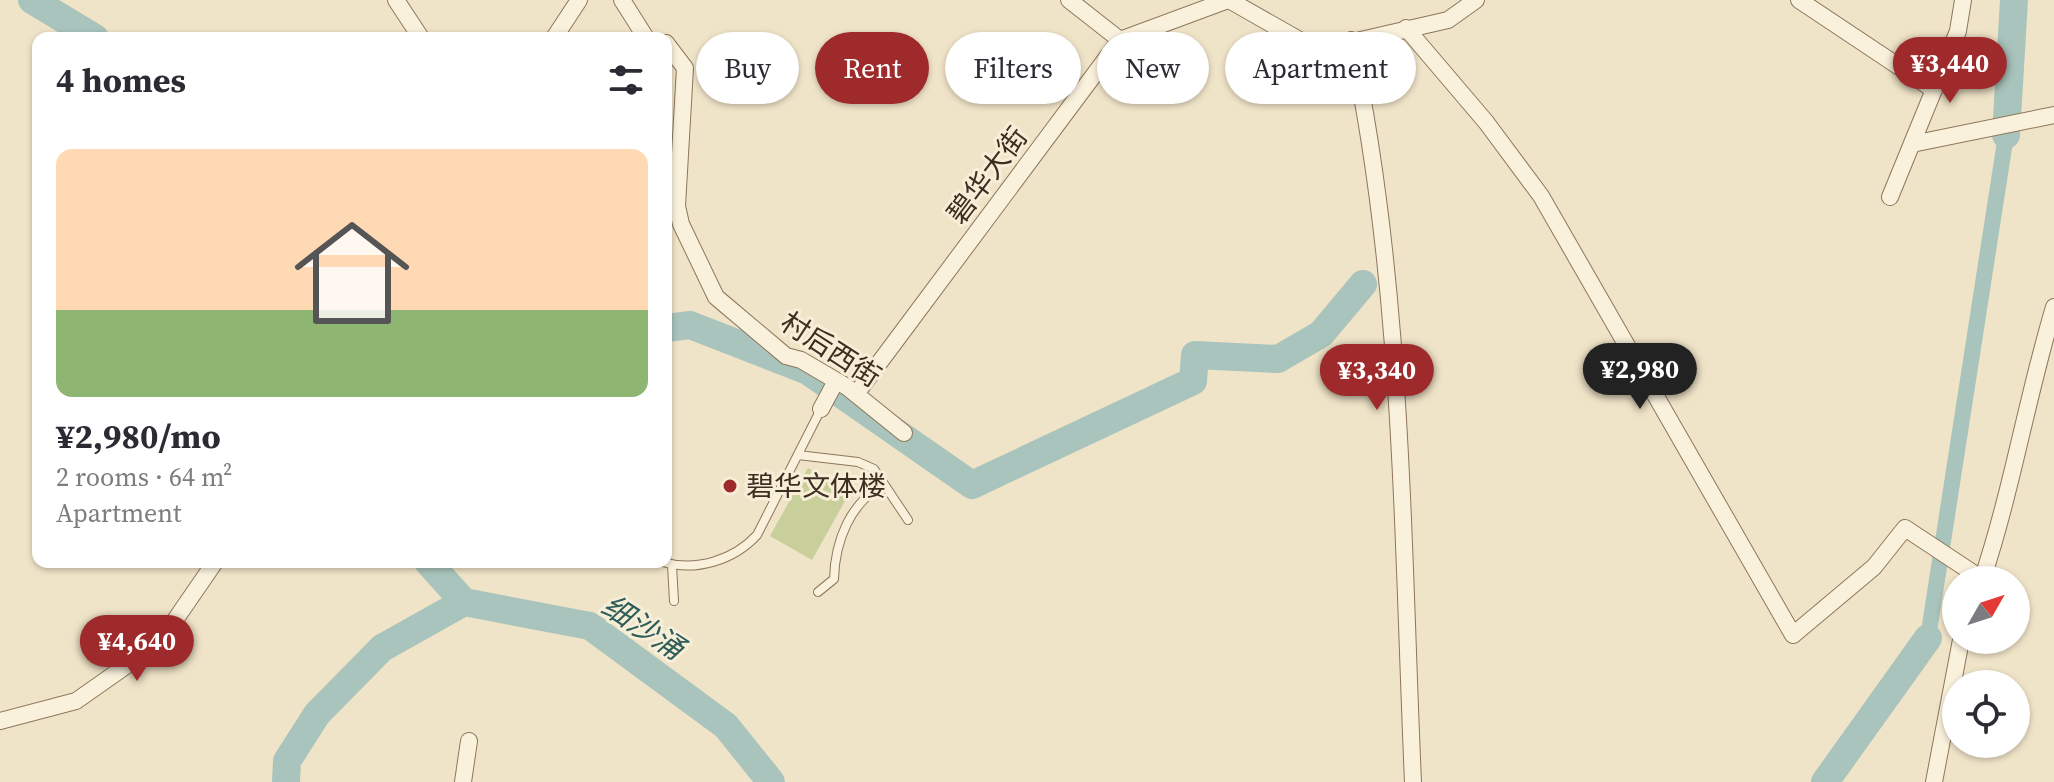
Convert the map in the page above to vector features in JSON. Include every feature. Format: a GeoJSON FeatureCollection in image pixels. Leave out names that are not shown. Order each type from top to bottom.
{"type":"FeatureCollection","features":[{"type":"Feature","properties":{"kind":"street"},"geometry":{"type":"LineString","coordinates":[[396,0],[417,32]]}},
{"type":"Feature","properties":{"kind":"street"},"geometry":{"type":"LineString","coordinates":[[558,32],[579,0]]}},
{"type":"Feature","properties":{"kind":"street"},"geometry":{"type":"LineString","coordinates":[[622,0],[642,32]]}},
{"type":"Feature","properties":{"kind":"street"},"geometry":{"type":"LineString","coordinates":[[1069,0],[1110,32]]}},
{"type":"Feature","properties":{"kind":"street"},"geometry":{"type":"LineString","coordinates":[[1142,32],[1229,0],[1285,32]]}},
{"type":"Feature","properties":{"kind":"street"},"geometry":{"type":"LineString","coordinates":[[1388,32],[1448,20],[1476,0]]}},
{"type":"Feature","properties":{"kind":"street"},"geometry":{"type":"LineString","coordinates":[[1799,0],[1934,90]]}},
{"type":"Feature","properties":{"kind":"street"},"geometry":{"type":"LineString","coordinates":[[1890,197],[1958,31],[1963,0]]}},
{"type":"Feature","properties":{"kind":"street"},"geometry":{"type":"LineString","coordinates":[[1406,28],[1486,122],[1541,196],[1793,635],[1874,567],[1905,528],[1962,566]]}},
{"type":"Feature","properties":{"kind":"street","name":"村后西街"},"geometry":{"type":"LineString","coordinates":[[672,51],[685,68],[677,206],[681,224],[716,297],[786,356],[801,360],[856,394],[904,433]]}},
{"type":"Feature","properties":{"kind":"street","name":"碧华大街"},"geometry":{"type":"LineString","coordinates":[[856,394],[1097,71]]}},
{"type":"Feature","properties":{"kind":"street"},"geometry":{"type":"LineString","coordinates":[[1363,104],[1372,151],[1392,315],[1413,782]]}},
{"type":"Feature","properties":{"kind":"street"},"geometry":{"type":"LineString","coordinates":[[1912,144],[2054,115]]}},
{"type":"Feature","properties":{"kind":"street"},"geometry":{"type":"LineString","coordinates":[[1987,566],[2003,515],[2034,374],[2054,307]]}},
{"type":"Feature","properties":{"kind":"street"},"geometry":{"type":"LineString","coordinates":[[821,409],[836,382]]}},
{"type":"Feature","properties":{"kind":"street"},"geometry":{"type":"LineString","coordinates":[[0,721],[76,701],[160,642],[211,568]]}},
{"type":"Feature","properties":{"kind":"street"},"geometry":{"type":"LineString","coordinates":[[1934,782],[1958,654]]}},
{"type":"Feature","properties":{"kind":"street"},"geometry":{"type":"LineString","coordinates":[[463,782],[469,741]]}},
{"type":"Feature","properties":{"kind":"lane"},"geometry":{"type":"LineString","coordinates":[[672,563],[713,562],[745,547],[757,535],[821,409]]}},
{"type":"Feature","properties":{"kind":"lane"},"geometry":{"type":"LineString","coordinates":[[798,455],[858,462],[874,469],[908,520]]}},
{"type":"Feature","properties":{"kind":"lane"},"geometry":{"type":"LineString","coordinates":[[818,592],[834,579],[838,546],[859,501],[884,484]]}},
{"type":"Feature","properties":{"kind":"lane"},"geometry":{"type":"LineString","coordinates":[[669,568],[674,601]]}},
{"type":"Feature","properties":{"kind":"green space"},"geometry":{"type":"Polygon","coordinates":[[[808,468],[850,492],[812,560],[770,536],[808,468]]]}},
{"type":"Feature","properties":{"kind":"waterway"},"geometry":{"type":"LineString","coordinates":[[32,0],[85,32]]}},
{"type":"Feature","properties":{"kind":"waterway"},"geometry":{"type":"LineString","coordinates":[[2006,135],[2014,0]]}},
{"type":"Feature","properties":{"kind":"waterway"},"geometry":{"type":"LineString","coordinates":[[1928,638],[2006,135]]}},
{"type":"Feature","properties":{"kind":"waterway"},"geometry":{"type":"LineString","coordinates":[[672,327],[690,325],[808,371],[972,485],[1193,381],[1195,355],[1278,359],[1321,334],[1363,284]]}},
{"type":"Feature","properties":{"kind":"waterway"},"geometry":{"type":"LineString","coordinates":[[433,568],[464,602]]}},
{"type":"Feature","properties":{"kind":"waterway","name":"细沙涌"},"geometry":{"type":"LineString","coordinates":[[286,782],[287,761],[317,714],[382,648],[464,602],[590,626],[726,726],[771,782]]}},
{"type":"Feature","properties":{"kind":"waterway"},"geometry":{"type":"LineString","coordinates":[[1825,782],[1928,638]]}},
{"type":"Feature","properties":{"kind":"place","name":"碧华文体楼"},"geometry":{"type":"Point","coordinates":[730,486]}}]}
